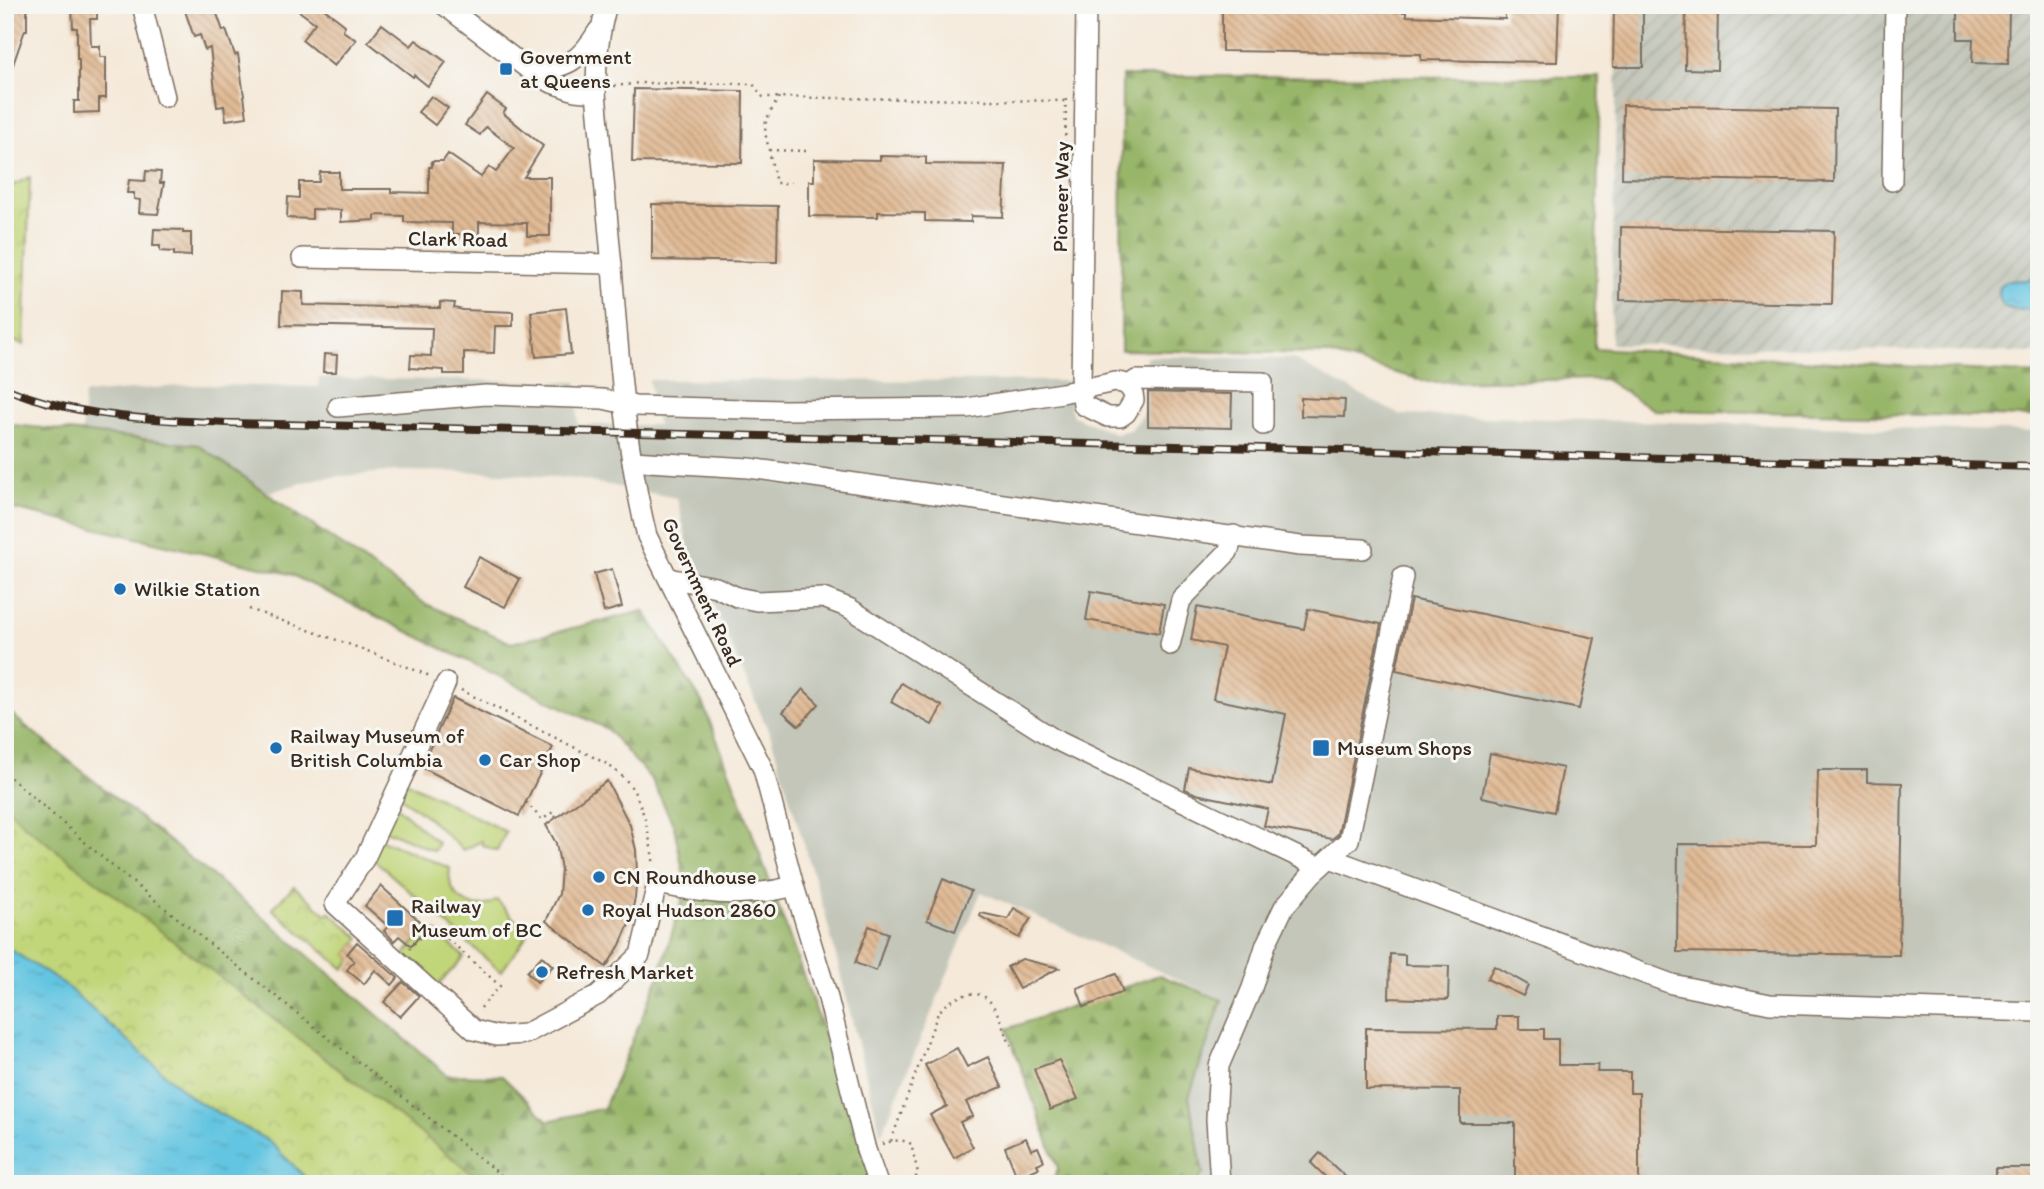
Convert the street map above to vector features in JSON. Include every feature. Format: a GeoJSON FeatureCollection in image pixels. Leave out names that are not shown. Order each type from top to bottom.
{"type":"FeatureCollection","features":[{"type":"Feature","properties":{"kind":"street"},"geometry":{"type":"LineString","coordinates":[[142,5],[165,97]]}},
{"type":"Feature","properties":{"kind":"street"},"geometry":{"type":"LineString","coordinates":[[444,5],[532,72],[567,89],[606,94]]}},
{"type":"Feature","properties":{"kind":"street"},"geometry":{"type":"LineString","coordinates":[[532,72],[571,63],[587,49],[600,27],[607,5]]}},
{"type":"Feature","properties":{"kind":"street","name":"Pioneer Way"},"geometry":{"type":"LineString","coordinates":[[1081,389],[1086,5]]}},
{"type":"Feature","properties":{"kind":"street"},"geometry":{"type":"LineString","coordinates":[[1892,181],[1895,5]]}},
{"type":"Feature","properties":{"kind":"street","name":"Government Road"},"geometry":{"type":"LineString","coordinates":[[600,27],[596,58],[606,94],[612,264],[623,404],[647,536],[763,769],[794,886],[827,994],[877,1184]]}},
{"type":"Feature","properties":{"kind":"street","name":"Clark Road"},"geometry":{"type":"LineString","coordinates":[[302,258],[612,264]]}},
{"type":"Feature","properties":{"kind":"street"},"geometry":{"type":"LineString","coordinates":[[1128,386],[1136,380],[1263,382],[1263,425]]}},
{"type":"Feature","properties":{"kind":"street"},"geometry":{"type":"LineString","coordinates":[[338,407],[486,395],[603,399],[635,406],[785,410],[967,408],[1115,382],[1128,386],[1134,400],[1126,413],[1113,418],[1087,409],[1081,400],[1081,389]]}},
{"type":"Feature","properties":{"kind":"street"},"geometry":{"type":"LineString","coordinates":[[632,461],[749,468],[1300,546],[1363,549]]}},
{"type":"Feature","properties":{"kind":"street"},"geometry":{"type":"LineString","coordinates":[[1170,645],[1181,600],[1228,552],[1234,536]]}},
{"type":"Feature","properties":{"kind":"street"},"geometry":{"type":"LineString","coordinates":[[1220,1184],[1216,1119],[1219,1066],[1252,988],[1266,944],[1284,907],[1325,862],[1349,841],[1403,577]]}},
{"type":"Feature","properties":{"kind":"street"},"geometry":{"type":"LineString","coordinates":[[668,578],[716,587],[737,597],[757,601],[822,598],[849,608],[1054,739],[1325,862],[1672,984],[1770,1004],[2039,1012]]}},
{"type":"Feature","properties":{"kind":"street"},"geometry":{"type":"LineString","coordinates":[[446,682],[365,858],[335,904],[474,1030],[496,1037],[525,1034],[598,995],[640,955],[667,886],[723,894],[766,893],[794,886]]}},
{"type":"Feature","properties":{"kind":"path"},"geometry":{"type":"LineString","coordinates":[[606,94],[614,85],[753,84],[763,97],[1065,101]]}},
{"type":"Feature","properties":{"kind":"path"},"geometry":{"type":"LineString","coordinates":[[779,97],[766,120],[765,132],[776,183],[791,183]]}},
{"type":"Feature","properties":{"kind":"path"},"geometry":{"type":"LineString","coordinates":[[769,150],[806,151]]}},
{"type":"Feature","properties":{"kind":"path"},"geometry":{"type":"LineString","coordinates":[[249,609],[446,682],[607,764],[626,779],[634,792],[667,886]]}},
{"type":"Feature","properties":{"kind":"path"},"geometry":{"type":"LineString","coordinates":[[5,773],[117,870],[512,1184]]}},
{"type":"Feature","properties":{"kind":"path"},"geometry":{"type":"LineString","coordinates":[[526,802],[542,820],[553,812],[556,817]]}},
{"type":"Feature","properties":{"kind":"path"},"geometry":{"type":"LineString","coordinates":[[437,929],[500,986],[466,1024]]}},
{"type":"Feature","properties":{"kind":"path"},"geometry":{"type":"LineString","coordinates":[[404,955],[422,935]]}},
{"type":"Feature","properties":{"kind":"path"},"geometry":{"type":"LineString","coordinates":[[891,1141],[938,1013],[946,1003],[958,995],[972,993],[986,999],[992,1003],[1011,1046]]}},
{"type":"Feature","properties":{"kind":"path"},"geometry":{"type":"LineString","coordinates":[[866,1150],[891,1141],[906,1141],[911,1144],[918,1172],[915,1179],[900,1184]]}},
{"type":"Feature","properties":{"kind":"shaded area"},"geometry":{"type":"Polygon","coordinates":[[[1618,5],[2039,5],[2039,353],[1611,344],[1618,5]]]}},
{"type":"Feature","properties":{"kind":"shaded area"},"geometry":{"type":"Polygon","coordinates":[[[1146,356],[1292,359],[1400,415],[2039,432],[2039,1184],[1150,1184],[1222,999],[981,892],[881,1135],[825,913],[771,737],[689,549],[677,498],[576,479],[486,472],[399,471],[319,478],[267,493],[198,445],[82,432],[84,394],[190,385],[318,387],[319,378],[577,382],[578,425],[658,425],[649,380],[1071,381],[1070,407],[1073,416],[1115,433],[1130,430],[1141,418],[1146,404],[1146,356]]]}},
{"type":"Feature","properties":{"kind":"green space"},"geometry":{"type":"Polygon","coordinates":[[[1122,76],[1600,77],[1594,348],[2039,374],[2039,417],[1654,410],[1604,379],[1429,382],[1327,354],[1121,350],[1122,76]]]}},
{"type":"Feature","properties":{"kind":"green space"},"geometry":{"type":"Polygon","coordinates":[[[30,177],[24,345],[5,337],[5,189],[30,177]]]}},
{"type":"Feature","properties":{"kind":"green space"},"geometry":{"type":"Polygon","coordinates":[[[5,424],[198,445],[424,603],[511,643],[644,611],[702,702],[739,796],[878,1184],[335,1184],[5,930],[5,707],[262,916],[447,1075],[502,1076],[548,1121],[604,1108],[658,979],[686,887],[674,826],[652,780],[607,729],[290,574],[5,507],[5,424]]]}},
{"type":"Feature","properties":{"kind":"green space"},"geometry":{"type":"Polygon","coordinates":[[[405,781],[506,832],[497,851],[482,845],[482,841],[463,850],[398,795],[405,781]]]}},
{"type":"Feature","properties":{"kind":"green space"},"geometry":{"type":"Polygon","coordinates":[[[394,804],[438,843],[434,851],[383,829],[394,804]]]}},
{"type":"Feature","properties":{"kind":"green space"},"geometry":{"type":"Polygon","coordinates":[[[5,806],[24,825],[486,1184],[5,1184],[5,806]]]}},
{"type":"Feature","properties":{"kind":"green space"},"geometry":{"type":"Polygon","coordinates":[[[379,839],[450,868],[452,887],[456,895],[470,904],[479,906],[497,900],[528,934],[501,972],[371,857],[379,839]]]}},
{"type":"Feature","properties":{"kind":"green space"},"geometry":{"type":"Polygon","coordinates":[[[294,886],[327,915],[329,912],[360,938],[347,954],[352,959],[344,969],[272,909],[294,886]]]}},
{"type":"Feature","properties":{"kind":"green space"},"geometry":{"type":"Polygon","coordinates":[[[436,931],[464,957],[437,986],[404,955],[422,935],[436,931]]]}},
{"type":"Feature","properties":{"kind":"green space"},"geometry":{"type":"Polygon","coordinates":[[[1159,975],[1222,1000],[1189,1097],[1203,1173],[1196,1184],[1053,1184],[1058,1168],[1007,1029],[1159,975]]]}},
{"type":"Feature","properties":{"kind":"water"},"geometry":{"type":"Polygon","coordinates":[[[2039,270],[2039,309],[2010,309],[2001,302],[1999,286],[2006,281],[2028,280],[2039,270]]]}},
{"type":"Feature","properties":{"kind":"water"},"geometry":{"type":"Polygon","coordinates":[[[5,946],[65,985],[193,1099],[269,1141],[312,1184],[5,1184],[5,946]]]}},
{"type":"Feature","properties":{"kind":"building"},"geometry":{"type":"Polygon","coordinates":[[[5,5],[27,5],[27,30],[7,82],[5,82],[5,5]]]}},
{"type":"Feature","properties":{"kind":"building"},"geometry":{"type":"Polygon","coordinates":[[[183,5],[214,5],[223,31],[226,30],[235,55],[238,54],[247,117],[226,120],[224,106],[217,107],[210,48],[205,50],[200,35],[194,37],[183,5]]]}},
{"type":"Feature","properties":{"kind":"building"},"geometry":{"type":"Polygon","coordinates":[[[291,5],[319,5],[345,25],[343,31],[356,40],[334,66],[302,40],[315,23],[291,5]]]}},
{"type":"Feature","properties":{"kind":"building"},"geometry":{"type":"Polygon","coordinates":[[[1505,5],[1559,5],[1557,62],[1421,60],[1421,54],[1222,51],[1222,9],[1406,12],[1406,16],[1505,19],[1505,5]]]}},
{"type":"Feature","properties":{"kind":"building"},"geometry":{"type":"Polygon","coordinates":[[[1614,5],[1643,5],[1643,67],[1613,67],[1614,5]]]}},
{"type":"Feature","properties":{"kind":"building"},"geometry":{"type":"Polygon","coordinates":[[[1686,5],[1718,5],[1717,70],[1685,69],[1686,5]]]}},
{"type":"Feature","properties":{"kind":"building"},"geometry":{"type":"Polygon","coordinates":[[[1958,5],[2009,5],[2008,64],[1972,63],[1973,39],[1958,39],[1958,5]]]}},
{"type":"Feature","properties":{"kind":"building"},"geometry":{"type":"Polygon","coordinates":[[[72,6],[97,6],[97,19],[90,19],[91,46],[100,46],[100,57],[106,57],[106,98],[99,98],[99,112],[74,113],[74,101],[79,101],[79,59],[72,6]]]}},
{"type":"Feature","properties":{"kind":"building"},"geometry":{"type":"Polygon","coordinates":[[[382,24],[411,46],[416,40],[446,62],[428,86],[368,42],[382,24]]]}},
{"type":"Feature","properties":{"kind":"building"},"geometry":{"type":"Polygon","coordinates":[[[634,89],[743,91],[742,163],[632,162],[634,89]]]}},
{"type":"Feature","properties":{"kind":"building"},"geometry":{"type":"Polygon","coordinates":[[[487,95],[506,109],[503,113],[543,146],[524,177],[550,177],[550,236],[527,236],[527,223],[479,222],[479,234],[452,234],[452,223],[404,222],[404,216],[375,215],[375,220],[341,222],[341,210],[312,209],[312,219],[287,218],[288,197],[299,198],[299,182],[319,182],[320,172],[339,172],[339,189],[391,189],[391,192],[429,193],[429,167],[432,167],[432,161],[443,161],[448,154],[481,177],[489,167],[496,172],[514,148],[486,127],[480,135],[465,125],[487,95]]]}},
{"type":"Feature","properties":{"kind":"building"},"geometry":{"type":"Polygon","coordinates":[[[431,96],[448,108],[435,125],[418,112],[431,96]]]}},
{"type":"Feature","properties":{"kind":"building"},"geometry":{"type":"Polygon","coordinates":[[[1623,105],[1835,109],[1834,182],[1622,178],[1623,105]]]}},
{"type":"Feature","properties":{"kind":"building"},"geometry":{"type":"Polygon","coordinates":[[[880,156],[926,157],[926,164],[1006,165],[1003,217],[971,216],[971,222],[925,221],[925,213],[878,212],[878,217],[809,216],[809,181],[814,181],[814,159],[880,160],[880,156]]]}},
{"type":"Feature","properties":{"kind":"building"},"geometry":{"type":"Polygon","coordinates":[[[146,171],[161,172],[160,183],[164,183],[158,214],[139,213],[140,200],[134,199],[134,193],[127,193],[129,180],[145,181],[146,171]]]}},
{"type":"Feature","properties":{"kind":"building"},"geometry":{"type":"Polygon","coordinates":[[[652,204],[778,206],[777,262],[652,260],[652,204]]]}},
{"type":"Feature","properties":{"kind":"building"},"geometry":{"type":"Polygon","coordinates":[[[1621,227],[1834,231],[1832,304],[1620,300],[1621,227]]]}},
{"type":"Feature","properties":{"kind":"building"},"geometry":{"type":"Polygon","coordinates":[[[154,229],[183,230],[183,233],[191,233],[191,256],[174,255],[174,252],[160,251],[160,246],[153,246],[154,229]]]}},
{"type":"Feature","properties":{"kind":"building"},"geometry":{"type":"Polygon","coordinates":[[[282,291],[303,292],[303,305],[440,308],[440,302],[455,303],[454,308],[463,310],[513,312],[513,326],[495,326],[494,353],[464,352],[464,374],[444,374],[444,370],[410,368],[411,355],[431,356],[432,328],[281,325],[282,291]]]}},
{"type":"Feature","properties":{"kind":"building"},"geometry":{"type":"Polygon","coordinates":[[[566,308],[571,354],[536,357],[531,312],[566,308]]]}},
{"type":"Feature","properties":{"kind":"building"},"geometry":{"type":"Polygon","coordinates":[[[324,354],[337,355],[336,372],[323,372],[324,354]]]}},
{"type":"Feature","properties":{"kind":"building"},"geometry":{"type":"Polygon","coordinates":[[[1148,392],[1232,394],[1231,428],[1148,426],[1148,392]]]}},
{"type":"Feature","properties":{"kind":"building"},"geometry":{"type":"Polygon","coordinates":[[[1301,398],[1345,400],[1344,417],[1301,416],[1301,398]]]}},
{"type":"Feature","properties":{"kind":"building"},"geometry":{"type":"Polygon","coordinates":[[[479,557],[520,579],[505,607],[463,587],[479,557]]]}},
{"type":"Feature","properties":{"kind":"building"},"geometry":{"type":"Polygon","coordinates":[[[612,569],[622,607],[604,612],[594,574],[612,569]]]}},
{"type":"Feature","properties":{"kind":"building"},"geometry":{"type":"Polygon","coordinates":[[[1091,591],[1164,604],[1159,633],[1086,620],[1091,591]]]}},
{"type":"Feature","properties":{"kind":"building"},"geometry":{"type":"Polygon","coordinates":[[[1411,599],[1595,638],[1579,709],[1396,670],[1411,599]]]}},
{"type":"Feature","properties":{"kind":"building"},"geometry":{"type":"Polygon","coordinates":[[[1197,607],[1304,629],[1308,609],[1381,624],[1338,834],[1332,839],[1264,826],[1268,809],[1196,794],[1185,789],[1189,768],[1272,785],[1286,714],[1213,699],[1224,647],[1191,640],[1197,607]]]}},
{"type":"Feature","properties":{"kind":"building"},"geometry":{"type":"Polygon","coordinates":[[[901,683],[942,706],[932,725],[891,702],[901,683]]]}},
{"type":"Feature","properties":{"kind":"building"},"geometry":{"type":"Polygon","coordinates":[[[803,689],[819,704],[799,726],[783,712],[803,689]]]}},
{"type":"Feature","properties":{"kind":"building","name":"Car Shop"},"geometry":{"type":"Polygon","coordinates":[[[453,698],[553,747],[519,816],[421,767],[453,698]]]}},
{"type":"Feature","properties":{"kind":"building"},"geometry":{"type":"Polygon","coordinates":[[[1490,753],[1563,768],[1554,812],[1482,797],[1490,753]]]}},
{"type":"Feature","properties":{"kind":"building"},"geometry":{"type":"Polygon","coordinates":[[[1818,770],[1867,770],[1867,782],[1902,783],[1899,955],[1677,952],[1678,844],[1816,845],[1818,770]]]}},
{"type":"Feature","properties":{"kind":"building","name":"CN Roundhouse"},"geometry":{"type":"Polygon","coordinates":[[[607,781],[630,825],[636,850],[637,873],[629,924],[606,967],[546,921],[559,894],[561,869],[556,843],[546,825],[607,781]]]}},
{"type":"Feature","properties":{"kind":"building"},"geometry":{"type":"Polygon","coordinates":[[[943,879],[971,891],[955,931],[927,920],[943,879]]]}},
{"type":"Feature","properties":{"kind":"building"},"geometry":{"type":"Polygon","coordinates":[[[381,886],[427,928],[411,946],[399,936],[394,941],[384,931],[388,926],[365,906],[381,886]]]}},
{"type":"Feature","properties":{"kind":"building"},"geometry":{"type":"Polygon","coordinates":[[[1014,908],[1031,918],[1019,938],[980,916],[981,913],[1008,919],[1014,908]]]}},
{"type":"Feature","properties":{"kind":"building"},"geometry":{"type":"Polygon","coordinates":[[[869,926],[888,933],[876,971],[855,963],[869,926]]]}},
{"type":"Feature","properties":{"kind":"building"},"geometry":{"type":"Polygon","coordinates":[[[357,942],[398,978],[392,985],[375,970],[364,984],[347,970],[354,961],[347,954],[357,942]]]}},
{"type":"Feature","properties":{"kind":"building"},"geometry":{"type":"Polygon","coordinates":[[[1390,954],[1405,955],[1405,965],[1449,966],[1448,1000],[1389,998],[1390,954]]]}},
{"type":"Feature","properties":{"kind":"building"},"geometry":{"type":"Polygon","coordinates":[[[542,956],[553,966],[537,982],[527,972],[542,956]]]}},
{"type":"Feature","properties":{"kind":"building"},"geometry":{"type":"Polygon","coordinates":[[[1022,959],[1059,968],[1019,989],[1007,967],[1022,959]]]}},
{"type":"Feature","properties":{"kind":"building"},"geometry":{"type":"Polygon","coordinates":[[[1494,966],[1528,985],[1523,996],[1487,979],[1494,966]]]}},
{"type":"Feature","properties":{"kind":"building"},"geometry":{"type":"Polygon","coordinates":[[[1116,974],[1123,992],[1084,1007],[1077,988],[1116,974]]]}},
{"type":"Feature","properties":{"kind":"building"},"geometry":{"type":"Polygon","coordinates":[[[403,982],[419,996],[400,1017],[384,1002],[403,982]]]}},
{"type":"Feature","properties":{"kind":"building"},"geometry":{"type":"Polygon","coordinates":[[[1497,1016],[1519,1016],[1519,1029],[1544,1029],[1544,1039],[1558,1039],[1558,1065],[1598,1065],[1597,1072],[1630,1072],[1630,1093],[1639,1093],[1639,1184],[1515,1184],[1515,1123],[1460,1123],[1460,1090],[1366,1089],[1366,1028],[1497,1029],[1497,1016]]]}},
{"type":"Feature","properties":{"kind":"building"},"geometry":{"type":"Polygon","coordinates":[[[957,1048],[967,1067],[988,1057],[1002,1087],[966,1102],[973,1116],[960,1122],[973,1147],[954,1158],[930,1115],[947,1106],[925,1065],[957,1048]]]}},
{"type":"Feature","properties":{"kind":"building"},"geometry":{"type":"Polygon","coordinates":[[[1059,1060],[1078,1099],[1050,1110],[1034,1069],[1059,1060]]]}},
{"type":"Feature","properties":{"kind":"building"},"geometry":{"type":"Polygon","coordinates":[[[1026,1138],[1031,1150],[1038,1147],[1044,1161],[1037,1164],[1039,1168],[1017,1177],[1005,1147],[1026,1138]]]}},
{"type":"Feature","properties":{"kind":"building"},"geometry":{"type":"Polygon","coordinates":[[[1320,1153],[1353,1184],[1333,1184],[1311,1163],[1320,1153]]]}},
{"type":"Feature","properties":{"kind":"building"},"geometry":{"type":"Polygon","coordinates":[[[1996,1168],[2039,1168],[2039,1184],[1996,1184],[1996,1168]]]}},
{"type":"Feature","properties":{"kind":"railway"},"geometry":{"type":"LineString","coordinates":[[5,388],[60,406],[116,416],[231,423],[2039,467]]}},
{"type":"Feature","properties":{"kind":"place","name":"Government at Queens"},"geometry":{"type":"Point","coordinates":[506,69]}},
{"type":"Feature","properties":{"kind":"place","name":"Wilkie Station"},"geometry":{"type":"Point","coordinates":[120,589]}},
{"type":"Feature","properties":{"kind":"place","name":"Railway Museum of British Columbia"},"geometry":{"type":"Point","coordinates":[276,748]}},
{"type":"Feature","properties":{"kind":"place","name":"Museum Shops"},"geometry":{"type":"Point","coordinates":[1321,748]}},
{"type":"Feature","properties":{"kind":"place","name":"Car Shop"},"geometry":{"type":"Point","coordinates":[485,760]}},
{"type":"Feature","properties":{"kind":"place","name":"CN Roundhouse"},"geometry":{"type":"Point","coordinates":[599,877]}},
{"type":"Feature","properties":{"kind":"place","name":"Royal Hudson 2860"},"geometry":{"type":"Point","coordinates":[588,910]}},
{"type":"Feature","properties":{"kind":"place","name":"Railway Museum of BC"},"geometry":{"type":"Point","coordinates":[395,918]}},
{"type":"Feature","properties":{"kind":"place","name":"Refresh Market"},"geometry":{"type":"Point","coordinates":[542,972]}}]}
